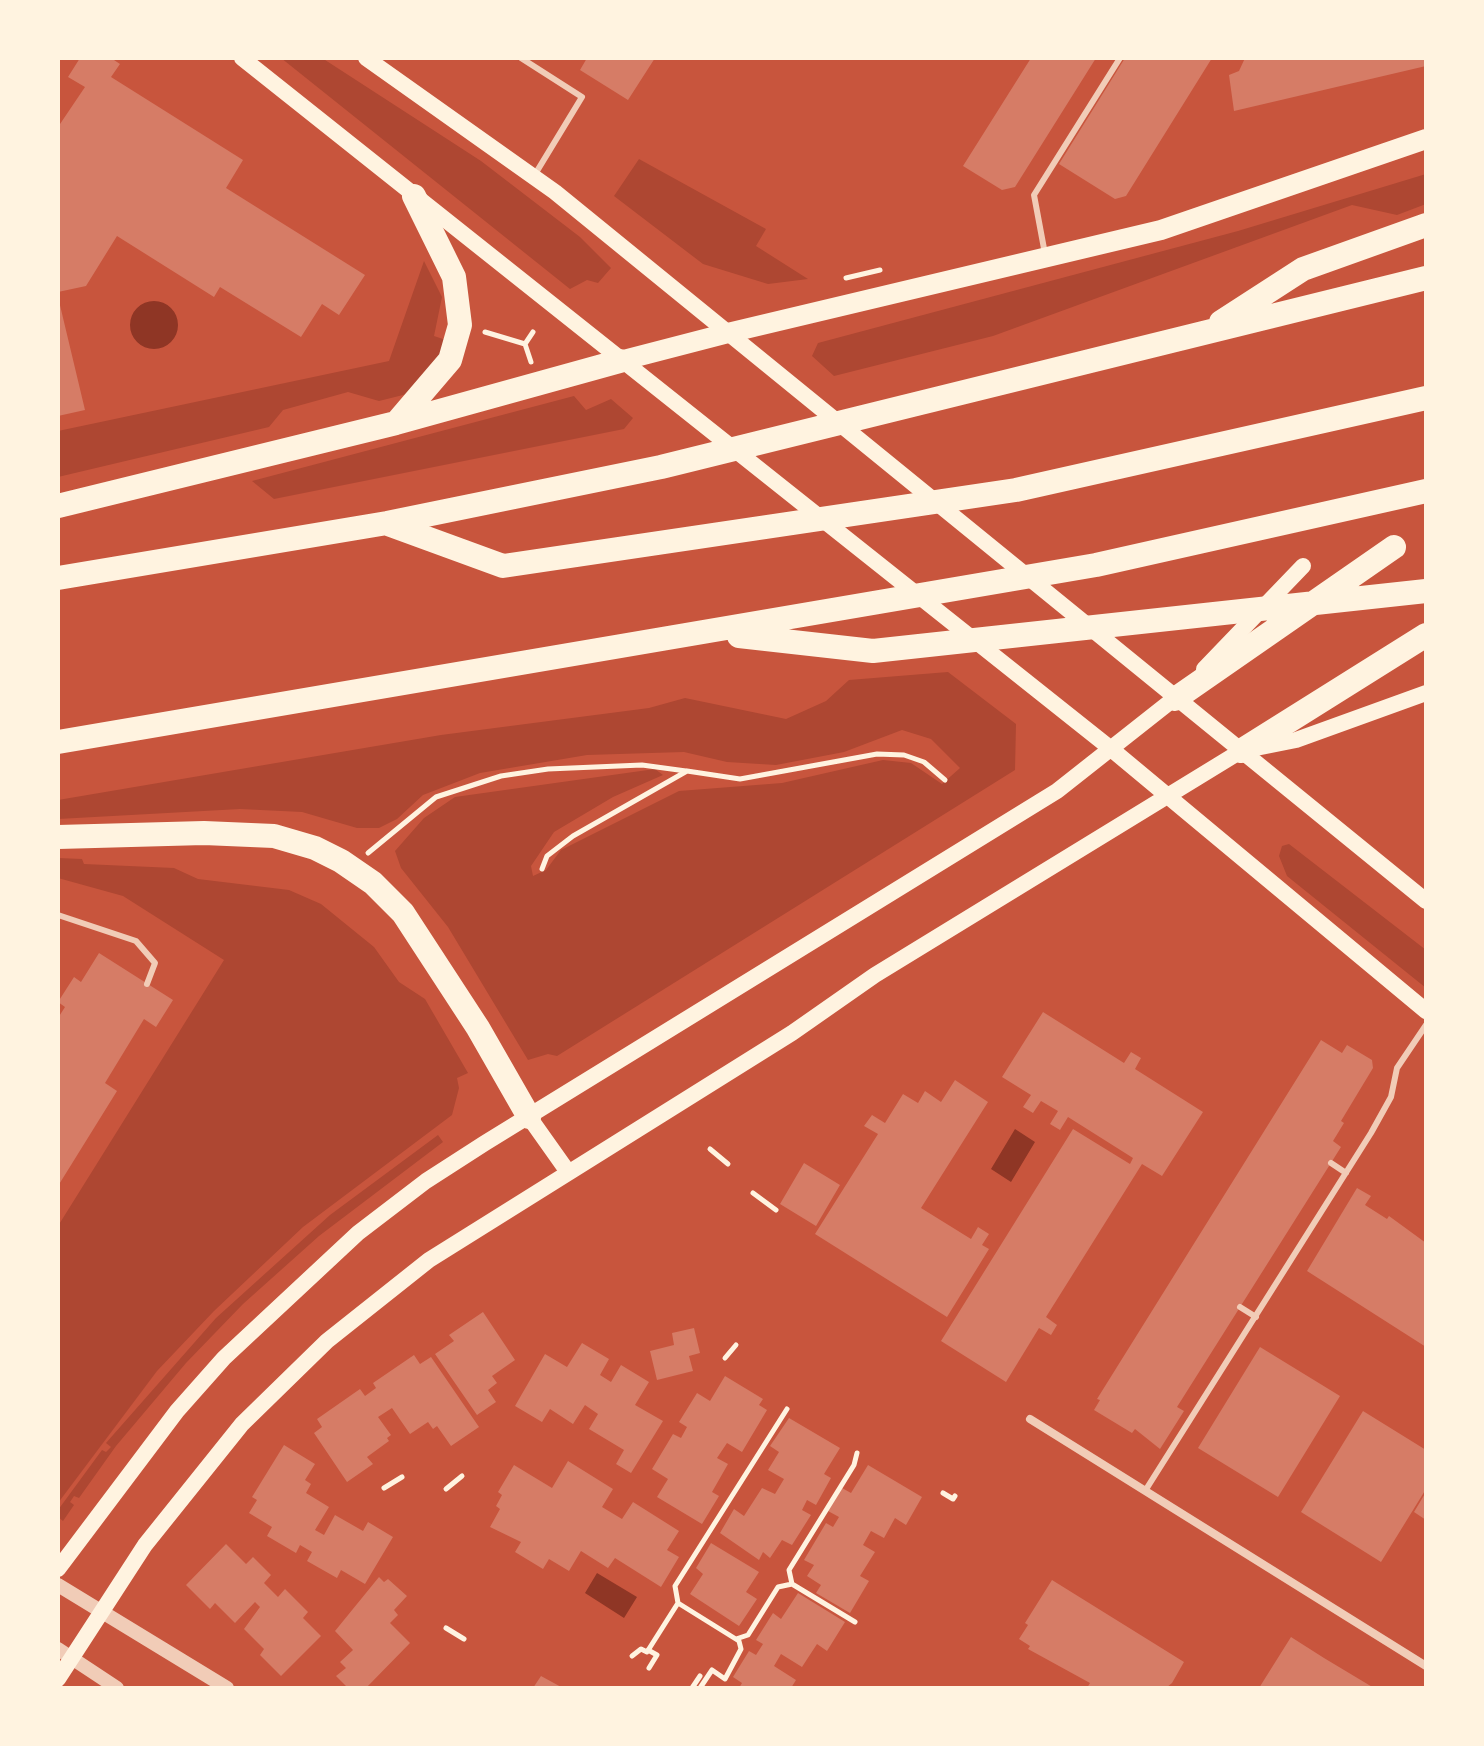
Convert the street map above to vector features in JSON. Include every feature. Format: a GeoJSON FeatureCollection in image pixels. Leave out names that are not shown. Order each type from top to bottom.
{"type":"FeatureCollection","features":[{"type":"Feature","properties":{"kind":"highway"},"geometry":{"type":"LineString","coordinates":[[396,423],[450,360],[460,332],[461,314],[454,277],[414,196]]}},
{"type":"Feature","properties":{"kind":"highway"},"geometry":{"type":"LineString","coordinates":[[1202,334],[1303,269],[1426,225]]}},
{"type":"Feature","properties":{"kind":"highway"},"geometry":{"type":"LineString","coordinates":[[58,578],[387,523],[661,467],[1426,278]]}},
{"type":"Feature","properties":{"kind":"highway"},"geometry":{"type":"LineString","coordinates":[[58,506],[396,423],[620,361]]}},
{"type":"Feature","properties":{"kind":"highway"},"geometry":{"type":"LineString","coordinates":[[387,523],[503,566],[1016,490],[1426,398]]}},
{"type":"Feature","properties":{"kind":"highway"},"geometry":{"type":"LineString","coordinates":[[58,742],[1096,565],[1426,491]]}},
{"type":"Feature","properties":{"kind":"highway"},"geometry":{"type":"LineString","coordinates":[[1175,699],[1394,547]]}},
{"type":"Feature","properties":{"kind":"highway"},"geometry":{"type":"LineString","coordinates":[[709,633],[873,651],[1426,591]]}},
{"type":"Feature","properties":{"kind":"highway"},"geometry":{"type":"LineString","coordinates":[[1241,751],[1426,635]]}},
{"type":"Feature","properties":{"kind":"highway"},"geometry":{"type":"LineString","coordinates":[[58,837],[204,833],[274,836],[315,848],[351,867],[394,903],[414,928],[529,1117]]}},
{"type":"Feature","properties":{"kind":"main road"},"geometry":{"type":"LineString","coordinates":[[242,58],[1110,748],[1426,1011]]}},
{"type":"Feature","properties":{"kind":"main road"},"geometry":{"type":"LineString","coordinates":[[366,58],[534,176],[1426,901]]}},
{"type":"Feature","properties":{"kind":"main road"},"geometry":{"type":"LineString","coordinates":[[620,361],[1161,230],[1426,139]]}},
{"type":"Feature","properties":{"kind":"main road"},"geometry":{"type":"LineString","coordinates":[[58,1569],[177,1411],[280,1302],[358,1233],[426,1181],[1057,791],[1175,699],[1303,566]]}},
{"type":"Feature","properties":{"kind":"main road"},"geometry":{"type":"LineString","coordinates":[[58,1679],[64,1655],[100,1611],[167,1515],[242,1424],[327,1341],[429,1260],[792,1033],[875,975],[1241,751],[1296,740],[1426,693]]}},
{"type":"Feature","properties":{"kind":"main road"},"geometry":{"type":"LineString","coordinates":[[529,1117],[568,1172]]}},
{"type":"Feature","properties":{"kind":"street"},"geometry":{"type":"LineString","coordinates":[[1030,1419],[1426,1666]]}},
{"type":"Feature","properties":{"kind":"street"},"geometry":{"type":"LineString","coordinates":[[58,1585],[227,1688]]}},
{"type":"Feature","properties":{"kind":"street"},"geometry":{"type":"LineString","coordinates":[[64,1655],[117,1688]]}},
{"type":"Feature","properties":{"kind":"lane"},"geometry":{"type":"LineString","coordinates":[[521,58],[582,97],[534,176]]}},
{"type":"Feature","properties":{"kind":"lane"},"geometry":{"type":"LineString","coordinates":[[1045,257],[1034,195],[1120,58]]}},
{"type":"Feature","properties":{"kind":"lane"},"geometry":{"type":"LineString","coordinates":[[58,915],[136,941],[155,963],[147,984]]}},
{"type":"Feature","properties":{"kind":"lane"},"geometry":{"type":"LineString","coordinates":[[1145,1491],[1346,1173],[1391,1097],[1397,1068],[1426,1025]]}},
{"type":"Feature","properties":{"kind":"lane"},"geometry":{"type":"LineString","coordinates":[[1331,1163],[1346,1173]]}},
{"type":"Feature","properties":{"kind":"lane"},"geometry":{"type":"LineString","coordinates":[[1240,1307],[1256,1317]]}},
{"type":"Feature","properties":{"kind":"path"},"geometry":{"type":"LineString","coordinates":[[846,278],[880,270]]}},
{"type":"Feature","properties":{"kind":"path"},"geometry":{"type":"LineString","coordinates":[[485,332],[525,344]]}},
{"type":"Feature","properties":{"kind":"path"},"geometry":{"type":"LineString","coordinates":[[525,344],[533,332]]}},
{"type":"Feature","properties":{"kind":"path"},"geometry":{"type":"LineString","coordinates":[[525,344],[531,363]]}},
{"type":"Feature","properties":{"kind":"path"},"geometry":{"type":"LineString","coordinates":[[351,867],[436,797],[501,776],[548,769],[642,765],[740,779],[877,754],[904,755],[924,762],[945,780]]}},
{"type":"Feature","properties":{"kind":"path"},"geometry":{"type":"LineString","coordinates":[[542,869],[547,856],[573,836],[687,771]]}},
{"type":"Feature","properties":{"kind":"path"},"geometry":{"type":"LineString","coordinates":[[710,1149],[728,1164]]}},
{"type":"Feature","properties":{"kind":"path"},"geometry":{"type":"LineString","coordinates":[[753,1193],[776,1210]]}},
{"type":"Feature","properties":{"kind":"path"},"geometry":{"type":"LineString","coordinates":[[725,1358],[736,1345]]}},
{"type":"Feature","properties":{"kind":"path"},"geometry":{"type":"LineString","coordinates":[[648,1650],[678,1603],[675,1586],[787,1409]]}},
{"type":"Feature","properties":{"kind":"path"},"geometry":{"type":"LineString","coordinates":[[792,1584],[789,1570],[854,1465],[857,1453]]}},
{"type":"Feature","properties":{"kind":"path"},"geometry":{"type":"LineString","coordinates":[[446,1489],[462,1476]]}},
{"type":"Feature","properties":{"kind":"path"},"geometry":{"type":"LineString","coordinates":[[384,1488],[402,1477]]}},
{"type":"Feature","properties":{"kind":"path"},"geometry":{"type":"LineString","coordinates":[[943,1493],[953,1499],[955,1496]]}},
{"type":"Feature","properties":{"kind":"path"},"geometry":{"type":"LineString","coordinates":[[736,1639],[748,1635],[778,1587],[792,1584],[855,1622]]}},
{"type":"Feature","properties":{"kind":"path"},"geometry":{"type":"LineString","coordinates":[[678,1603],[736,1639],[741,1649],[725,1679],[712,1670],[700,1688]]}},
{"type":"Feature","properties":{"kind":"path"},"geometry":{"type":"LineString","coordinates":[[446,1628],[464,1639]]}},
{"type":"Feature","properties":{"kind":"path"},"geometry":{"type":"LineString","coordinates":[[632,1656],[641,1649],[657,1655],[649,1668]]}},
{"type":"Feature","properties":{"kind":"path"},"geometry":{"type":"LineString","coordinates":[[692,1688],[700,1676]]}},
{"type":"Feature","properties":{"kind":"shaded area"},"geometry":{"type":"Polygon","coordinates":[[[281,58],[322,58],[481,161],[580,237],[611,268],[598,283],[587,280],[570,289],[281,58]]]}},
{"type":"Feature","properties":{"kind":"shaded area"},"geometry":{"type":"Polygon","coordinates":[[[639,159],[766,229],[756,246],[808,279],[768,284],[703,264],[614,196],[639,159]]]}},
{"type":"Feature","properties":{"kind":"shaded area"},"geometry":{"type":"Polygon","coordinates":[[[1426,174],[1426,204],[1397,215],[1352,205],[993,336],[834,376],[812,356],[818,343],[1238,231],[1426,174]]]}},
{"type":"Feature","properties":{"kind":"shaded area"},"geometry":{"type":"Polygon","coordinates":[[[424,261],[442,297],[434,336],[449,341],[440,363],[407,394],[379,401],[348,392],[283,410],[269,427],[58,477],[58,431],[389,361],[424,261]]]}},
{"type":"Feature","properties":{"kind":"shaded area"},"geometry":{"type":"Polygon","coordinates":[[[154,301],[171,308],[178,325],[171,342],[154,349],[137,342],[130,325],[137,308],[154,301]]]}},
{"type":"Feature","properties":{"kind":"shaded area"},"geometry":{"type":"Polygon","coordinates":[[[574,396],[586,410],[611,399],[633,418],[624,429],[274,499],[252,481],[574,396]]]}},
{"type":"Feature","properties":{"kind":"shaded area"},"geometry":{"type":"Polygon","coordinates":[[[948,672],[1016,724],[1015,770],[557,1056],[548,1054],[528,1060],[448,927],[401,868],[395,851],[424,818],[455,797],[655,769],[663,775],[613,797],[554,832],[531,866],[533,876],[546,870],[561,850],[679,791],[782,783],[883,760],[911,763],[942,784],[960,768],[931,739],[902,730],[844,752],[776,765],[727,762],[684,752],[587,755],[480,773],[423,795],[397,819],[379,828],[357,828],[302,812],[240,809],[58,819],[58,800],[441,735],[649,708],[685,698],[786,719],[826,701],[849,680],[948,672]]]}},
{"type":"Feature","properties":{"kind":"shaded area"},"geometry":{"type":"Polygon","coordinates":[[[1289,844],[1426,950],[1426,988],[1287,876],[1279,856],[1282,846],[1289,844]]]}},
{"type":"Feature","properties":{"kind":"shaded area"},"geometry":{"type":"Polygon","coordinates":[[[58,858],[82,859],[84,864],[174,868],[198,879],[289,890],[321,904],[374,947],[399,982],[425,999],[468,1073],[457,1078],[459,1088],[452,1115],[303,1227],[214,1311],[157,1371],[58,1503],[58,1226],[224,960],[123,896],[58,878],[58,858]]]}},
{"type":"Feature","properties":{"kind":"shaded area"},"geometry":{"type":"Polygon","coordinates":[[[1015,1129],[1035,1142],[1011,1182],[991,1169],[1015,1129]]]}},
{"type":"Feature","properties":{"kind":"shaded area"},"geometry":{"type":"Polygon","coordinates":[[[438,1135],[443,1142],[319,1236],[243,1304],[186,1363],[116,1446],[79,1498],[74,1496],[70,1502],[74,1505],[63,1521],[58,1517],[58,1510],[102,1450],[106,1452],[111,1447],[106,1443],[216,1318],[330,1215],[438,1135]]]}},
{"type":"Feature","properties":{"kind":"shaded area"},"geometry":{"type":"Polygon","coordinates":[[[597,1573],[637,1597],[624,1618],[585,1593],[597,1573]]]}},
{"type":"Feature","properties":{"kind":"building"},"geometry":{"type":"Polygon","coordinates":[[[80,58],[111,58],[120,64],[111,77],[243,160],[226,188],[365,275],[339,315],[322,304],[301,337],[220,287],[214,297],[117,236],[86,286],[58,292],[58,127],[85,87],[68,77],[80,58]]]}},
{"type":"Feature","properties":{"kind":"building"},"geometry":{"type":"Polygon","coordinates":[[[587,58],[655,58],[628,100],[580,70],[587,58]]]}},
{"type":"Feature","properties":{"kind":"building"},"geometry":{"type":"Polygon","coordinates":[[[1031,58],[1096,58],[1015,187],[1002,190],[963,166],[1031,58]]]}},
{"type":"Feature","properties":{"kind":"building"},"geometry":{"type":"Polygon","coordinates":[[[1125,58],[1212,58],[1126,196],[1115,199],[1059,164],[1125,58]]]}},
{"type":"Feature","properties":{"kind":"building"},"geometry":{"type":"Polygon","coordinates":[[[1245,58],[1426,58],[1426,66],[1234,111],[1229,75],[1239,71],[1245,58]]]}},
{"type":"Feature","properties":{"kind":"building"},"geometry":{"type":"Polygon","coordinates":[[[58,302],[85,410],[58,416],[58,302]]]}},
{"type":"Feature","properties":{"kind":"building"},"geometry":{"type":"Polygon","coordinates":[[[99,953],[173,1000],[156,1027],[144,1019],[105,1083],[117,1091],[58,1186],[58,1018],[65,1007],[58,1002],[74,977],[81,982],[99,953]]]}},
{"type":"Feature","properties":{"kind":"building"},"geometry":{"type":"Polygon","coordinates":[[[1043,1012],[1124,1063],[1131,1052],[1141,1058],[1135,1069],[1203,1112],[1162,1176],[1142,1164],[1046,1317],[1057,1325],[1051,1335],[1039,1328],[1006,1382],[941,1341],[1073,1129],[1130,1164],[1133,1158],[1068,1117],[1060,1130],[1050,1124],[1058,1111],[1041,1101],[1033,1113],[1023,1107],[1031,1095],[1002,1077],[1043,1012]]]}},
{"type":"Feature","properties":{"kind":"building"},"geometry":{"type":"Polygon","coordinates":[[[1321,1040],[1342,1053],[1347,1045],[1372,1060],[1373,1068],[1341,1121],[1344,1123],[1333,1141],[1341,1147],[1177,1407],[1184,1411],[1160,1449],[1135,1429],[1132,1433],[1094,1410],[1100,1400],[1097,1399],[1321,1040]]]}},
{"type":"Feature","properties":{"kind":"building"},"geometry":{"type":"Polygon","coordinates":[[[955,1080],[988,1102],[921,1208],[971,1239],[978,1227],[989,1234],[982,1245],[989,1249],[947,1317],[815,1234],[878,1134],[864,1126],[872,1115],[885,1123],[903,1094],[918,1103],[925,1091],[941,1102],[955,1080]]]}},
{"type":"Feature","properties":{"kind":"building"},"geometry":{"type":"Polygon","coordinates":[[[804,1163],[840,1185],[816,1226],[780,1204],[804,1163]]]}},
{"type":"Feature","properties":{"kind":"building"},"geometry":{"type":"Polygon","coordinates":[[[1357,1188],[1371,1196],[1365,1205],[1387,1219],[1389,1216],[1426,1243],[1426,1347],[1307,1271],[1357,1188]]]}},
{"type":"Feature","properties":{"kind":"building"},"geometry":{"type":"Polygon","coordinates":[[[483,1312],[515,1360],[492,1376],[497,1383],[488,1390],[496,1402],[477,1415],[435,1354],[454,1341],[449,1335],[483,1312]]]}},
{"type":"Feature","properties":{"kind":"building"},"geometry":{"type":"Polygon","coordinates":[[[694,1328],[700,1353],[689,1356],[693,1371],[657,1380],[650,1351],[674,1345],[672,1333],[694,1328]]]}},
{"type":"Feature","properties":{"kind":"building"},"geometry":{"type":"Polygon","coordinates":[[[582,1343],[609,1359],[600,1375],[611,1382],[621,1365],[649,1382],[635,1405],[663,1421],[631,1473],[616,1464],[624,1450],[589,1429],[598,1414],[585,1405],[573,1424],[550,1409],[542,1422],[515,1406],[545,1354],[567,1367],[582,1343]]]}},
{"type":"Feature","properties":{"kind":"building"},"geometry":{"type":"Polygon","coordinates":[[[1260,1347],[1340,1396],[1278,1497],[1198,1448],[1260,1347]]]}},
{"type":"Feature","properties":{"kind":"building"},"geometry":{"type":"Polygon","coordinates":[[[414,1355],[420,1364],[431,1357],[479,1427],[451,1446],[437,1426],[433,1429],[428,1422],[410,1434],[392,1408],[378,1417],[391,1435],[387,1438],[389,1441],[367,1457],[373,1464],[347,1482],[314,1433],[322,1427],[317,1419],[360,1389],[365,1396],[376,1388],[373,1383],[414,1355]]]}},
{"type":"Feature","properties":{"kind":"building"},"geometry":{"type":"Polygon","coordinates":[[[725,1376],[763,1399],[759,1405],[767,1410],[742,1452],[727,1443],[717,1458],[728,1464],[712,1492],[719,1496],[702,1524],[657,1497],[668,1479],[652,1469],[673,1434],[681,1438],[687,1427],[679,1422],[697,1393],[710,1401],[725,1376]]]}},
{"type":"Feature","properties":{"kind":"building"},"geometry":{"type":"Polygon","coordinates":[[[1363,1411],[1426,1450],[1426,1489],[1381,1562],[1301,1512],[1363,1411]]]}},
{"type":"Feature","properties":{"kind":"building"},"geometry":{"type":"Polygon","coordinates":[[[789,1418],[840,1448],[824,1474],[831,1478],[816,1505],[807,1500],[802,1510],[811,1515],[792,1545],[782,1540],[770,1558],[763,1552],[759,1560],[720,1533],[734,1509],[744,1516],[762,1488],[775,1494],[784,1479],[768,1470],[779,1452],[770,1446],[789,1418]]]}},
{"type":"Feature","properties":{"kind":"building"},"geometry":{"type":"Polygon","coordinates":[[[284,1445],[315,1464],[305,1480],[311,1484],[306,1493],[329,1507],[315,1530],[324,1535],[335,1515],[363,1531],[368,1522],[393,1537],[365,1584],[341,1570],[337,1578],[307,1561],[312,1552],[300,1545],[296,1553],[267,1536],[272,1527],[249,1513],[257,1500],[252,1497],[284,1445]]]}},
{"type":"Feature","properties":{"kind":"building"},"geometry":{"type":"Polygon","coordinates":[[[568,1461],[613,1489],[602,1507],[622,1519],[633,1502],[679,1531],[667,1550],[679,1557],[661,1587],[615,1558],[608,1568],[581,1551],[569,1571],[549,1559],[543,1569],[515,1552],[521,1542],[490,1527],[500,1509],[496,1506],[502,1495],[498,1492],[514,1465],[552,1488],[568,1461]]]}},
{"type":"Feature","properties":{"kind":"building"},"geometry":{"type":"Polygon","coordinates":[[[868,1465],[922,1497],[906,1525],[895,1518],[884,1538],[871,1531],[863,1545],[875,1552],[860,1576],[869,1581],[850,1613],[816,1593],[821,1585],[807,1576],[814,1565],[804,1560],[826,1523],[833,1527],[839,1517],[828,1511],[842,1488],[851,1493],[868,1465]]]}},
{"type":"Feature","properties":{"kind":"building"},"geometry":{"type":"Polygon","coordinates":[[[1426,1492],[1426,1520],[1414,1512],[1426,1492]]]}},
{"type":"Feature","properties":{"kind":"building"},"geometry":{"type":"Polygon","coordinates":[[[711,1543],[759,1572],[746,1592],[757,1599],[739,1626],[690,1594],[703,1574],[696,1568],[711,1543]]]}},
{"type":"Feature","properties":{"kind":"building"},"geometry":{"type":"Polygon","coordinates":[[[226,1544],[246,1564],[253,1557],[271,1575],[264,1583],[278,1597],[285,1589],[308,1612],[303,1618],[321,1636],[281,1676],[260,1655],[264,1649],[244,1629],[260,1607],[255,1602],[235,1623],[215,1603],[210,1609],[186,1585],[226,1544]]]}},
{"type":"Feature","properties":{"kind":"building"},"geometry":{"type":"Polygon","coordinates":[[[379,1577],[384,1582],[388,1579],[407,1596],[394,1610],[398,1615],[390,1623],[410,1643],[366,1688],[348,1688],[336,1676],[346,1668],[340,1662],[353,1650],[335,1631],[379,1577]]]}},
{"type":"Feature","properties":{"kind":"building"},"geometry":{"type":"Polygon","coordinates":[[[1052,1580],[1184,1662],[1172,1683],[1166,1688],[1087,1688],[1090,1683],[1028,1649],[1030,1646],[1019,1639],[1028,1625],[1025,1623],[1052,1580]]]}},
{"type":"Feature","properties":{"kind":"building"},"geometry":{"type":"Polygon","coordinates":[[[798,1593],[845,1622],[827,1651],[817,1644],[802,1667],[781,1654],[774,1666],[796,1680],[791,1688],[739,1688],[742,1683],[733,1677],[749,1651],[756,1655],[763,1644],[756,1640],[773,1613],[781,1619],[798,1593]]]}},
{"type":"Feature","properties":{"kind":"building"},"geometry":{"type":"Polygon","coordinates":[[[1291,1637],[1324,1658],[1374,1688],[1259,1688],[1291,1637]]]}},
{"type":"Feature","properties":{"kind":"building"},"geometry":{"type":"Polygon","coordinates":[[[541,1676],[563,1688],[533,1688],[541,1676]]]}}]}
